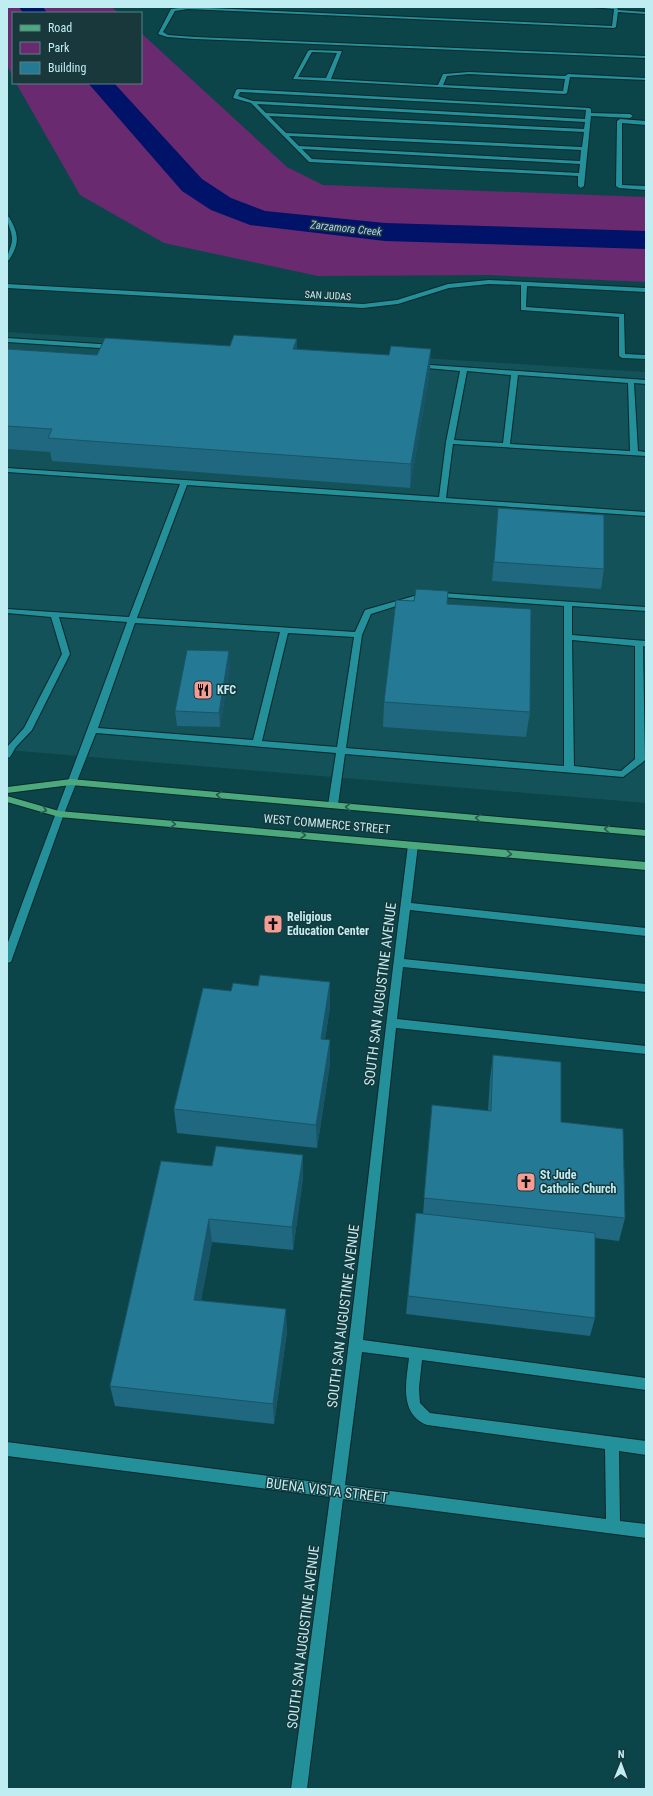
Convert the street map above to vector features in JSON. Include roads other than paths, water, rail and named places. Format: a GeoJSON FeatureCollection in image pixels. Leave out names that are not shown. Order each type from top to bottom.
{"type":"FeatureCollection","features":[{"type":"Feature","properties":{"kind":"main road","name":"WEST COMMERCE STREET"},"geometry":{"type":"LineString","coordinates":[[7,790],[72,782],[646,833]]}},
{"type":"Feature","properties":{"kind":"main road","name":"WEST COMMERCE STREET"},"geometry":{"type":"LineString","coordinates":[[7,799],[60,814],[646,866]]}},
{"type":"Feature","properties":{"kind":"street"},"geometry":{"type":"LineString","coordinates":[[595,7],[616,8],[616,11],[646,13]]}},
{"type":"Feature","properties":{"kind":"street"},"geometry":{"type":"LineString","coordinates":[[616,11],[614,27],[274,10],[188,8],[173,10],[160,33],[167,36],[195,38],[646,57]]}},
{"type":"Feature","properties":{"kind":"street"},"geometry":{"type":"LineString","coordinates":[[328,79],[340,52],[310,51],[295,78],[565,93],[568,75],[646,79]]}},
{"type":"Feature","properties":{"kind":"street"},"geometry":{"type":"LineString","coordinates":[[440,86],[445,75],[469,73],[568,78]]}},
{"type":"Feature","properties":{"kind":"street"},"geometry":{"type":"LineString","coordinates":[[581,186],[589,109],[238,90],[235,97],[253,102],[587,121]]}},
{"type":"Feature","properties":{"kind":"street"},"geometry":{"type":"LineString","coordinates":[[253,102],[311,161],[582,175]]}},
{"type":"Feature","properties":{"kind":"street"},"geometry":{"type":"LineString","coordinates":[[265,114],[587,132]]}},
{"type":"Feature","properties":{"kind":"street"},"geometry":{"type":"LineString","coordinates":[[589,114],[644,120]]}},
{"type":"Feature","properties":{"kind":"street"},"geometry":{"type":"LineString","coordinates":[[644,120],[620,121],[619,186],[646,188]]}},
{"type":"Feature","properties":{"kind":"street"},"geometry":{"type":"LineString","coordinates":[[284,134],[584,149]]}},
{"type":"Feature","properties":{"kind":"street"},"geometry":{"type":"LineString","coordinates":[[297,147],[583,163]]}},
{"type":"Feature","properties":{"kind":"street"},"geometry":{"type":"LineString","coordinates":[[7,218],[15,234],[16,244],[7,259]]}},
{"type":"Feature","properties":{"kind":"street","name":"SAN JUDAS"},"geometry":{"type":"LineString","coordinates":[[7,286],[363,306],[398,302],[448,286],[466,283],[524,283],[646,290]]}},
{"type":"Feature","properties":{"kind":"street"},"geometry":{"type":"LineString","coordinates":[[524,283],[523,309],[622,315],[622,356],[646,357]]}},
{"type":"Feature","properties":{"kind":"street"},"geometry":{"type":"LineString","coordinates":[[7,340],[122,347]]}},
{"type":"Feature","properties":{"kind":"street"},"geometry":{"type":"LineString","coordinates":[[407,365],[646,382]]}},
{"type":"Feature","properties":{"kind":"street"},"geometry":{"type":"LineString","coordinates":[[442,500],[450,442],[464,369]]}},
{"type":"Feature","properties":{"kind":"street"},"geometry":{"type":"LineString","coordinates":[[506,445],[515,373]]}},
{"type":"Feature","properties":{"kind":"street"},"geometry":{"type":"LineString","coordinates":[[632,381],[634,453]]}},
{"type":"Feature","properties":{"kind":"street"},"geometry":{"type":"LineString","coordinates":[[450,442],[646,454]]}},
{"type":"Feature","properties":{"kind":"street"},"geometry":{"type":"LineString","coordinates":[[7,470],[646,514]]}},
{"type":"Feature","properties":{"kind":"street"},"geometry":{"type":"LineString","coordinates":[[7,959],[184,482]]}},
{"type":"Feature","properties":{"kind":"street"},"geometry":{"type":"LineString","coordinates":[[333,805],[358,635],[368,612],[428,594],[646,609]]}},
{"type":"Feature","properties":{"kind":"street"},"geometry":{"type":"LineString","coordinates":[[568,604],[569,769]]}},
{"type":"Feature","properties":{"kind":"street"},"geometry":{"type":"LineString","coordinates":[[7,611],[358,635]]}},
{"type":"Feature","properties":{"kind":"street"},"geometry":{"type":"LineString","coordinates":[[7,755],[13,744],[28,730],[66,654],[54,614]]}},
{"type":"Feature","properties":{"kind":"street"},"geometry":{"type":"LineString","coordinates":[[258,744],[285,630]]}},
{"type":"Feature","properties":{"kind":"street"},"geometry":{"type":"LineString","coordinates":[[93,730],[623,774],[640,760],[643,644],[568,637]]}},
{"type":"Feature","properties":{"kind":"street","name":"SOUTH SAN AUGUSTINE AVENUE"},"geometry":{"type":"LineString","coordinates":[[299,1789],[356,1345],[391,1023],[413,845]]}},
{"type":"Feature","properties":{"kind":"street"},"geometry":{"type":"LineString","coordinates":[[405,906],[646,932]]}},
{"type":"Feature","properties":{"kind":"street"},"geometry":{"type":"LineString","coordinates":[[398,962],[646,988]]}},
{"type":"Feature","properties":{"kind":"street"},"geometry":{"type":"LineString","coordinates":[[391,1023],[646,1050]]}},
{"type":"Feature","properties":{"kind":"street"},"geometry":{"type":"LineString","coordinates":[[356,1345],[646,1384]]}},
{"type":"Feature","properties":{"kind":"street"},"geometry":{"type":"LineString","coordinates":[[416,1353],[412,1388],[414,1406],[427,1418],[646,1448]]}},
{"type":"Feature","properties":{"kind":"street"},"geometry":{"type":"LineString","coordinates":[[612,1443],[613,1526]]}},
{"type":"Feature","properties":{"kind":"street","name":"BUENA VISTA STREET"},"geometry":{"type":"LineString","coordinates":[[7,1449],[646,1531]]}},
{"type":"Feature","properties":{"kind":"waterway","name":"Zarzamora Creek"},"geometry":{"type":"LineString","coordinates":[[30,7],[35,12]]}},
{"type":"Feature","properties":{"kind":"waterway","name":"Zarzamora Creek"},"geometry":{"type":"LineString","coordinates":[[101,84],[192,185],[221,204],[260,219],[385,232],[646,240]]}},
{"type":"Feature","properties":{"kind":"place","name":"KFC"},"geometry":{"type":"Point","coordinates":[203,690]}},
{"type":"Feature","properties":{"kind":"place","name":"Religious Education Center"},"geometry":{"type":"Point","coordinates":[273,924]}},
{"type":"Feature","properties":{"kind":"place","name":"St Jude Catholic Church"},"geometry":{"type":"Point","coordinates":[526,1182]}}]}
